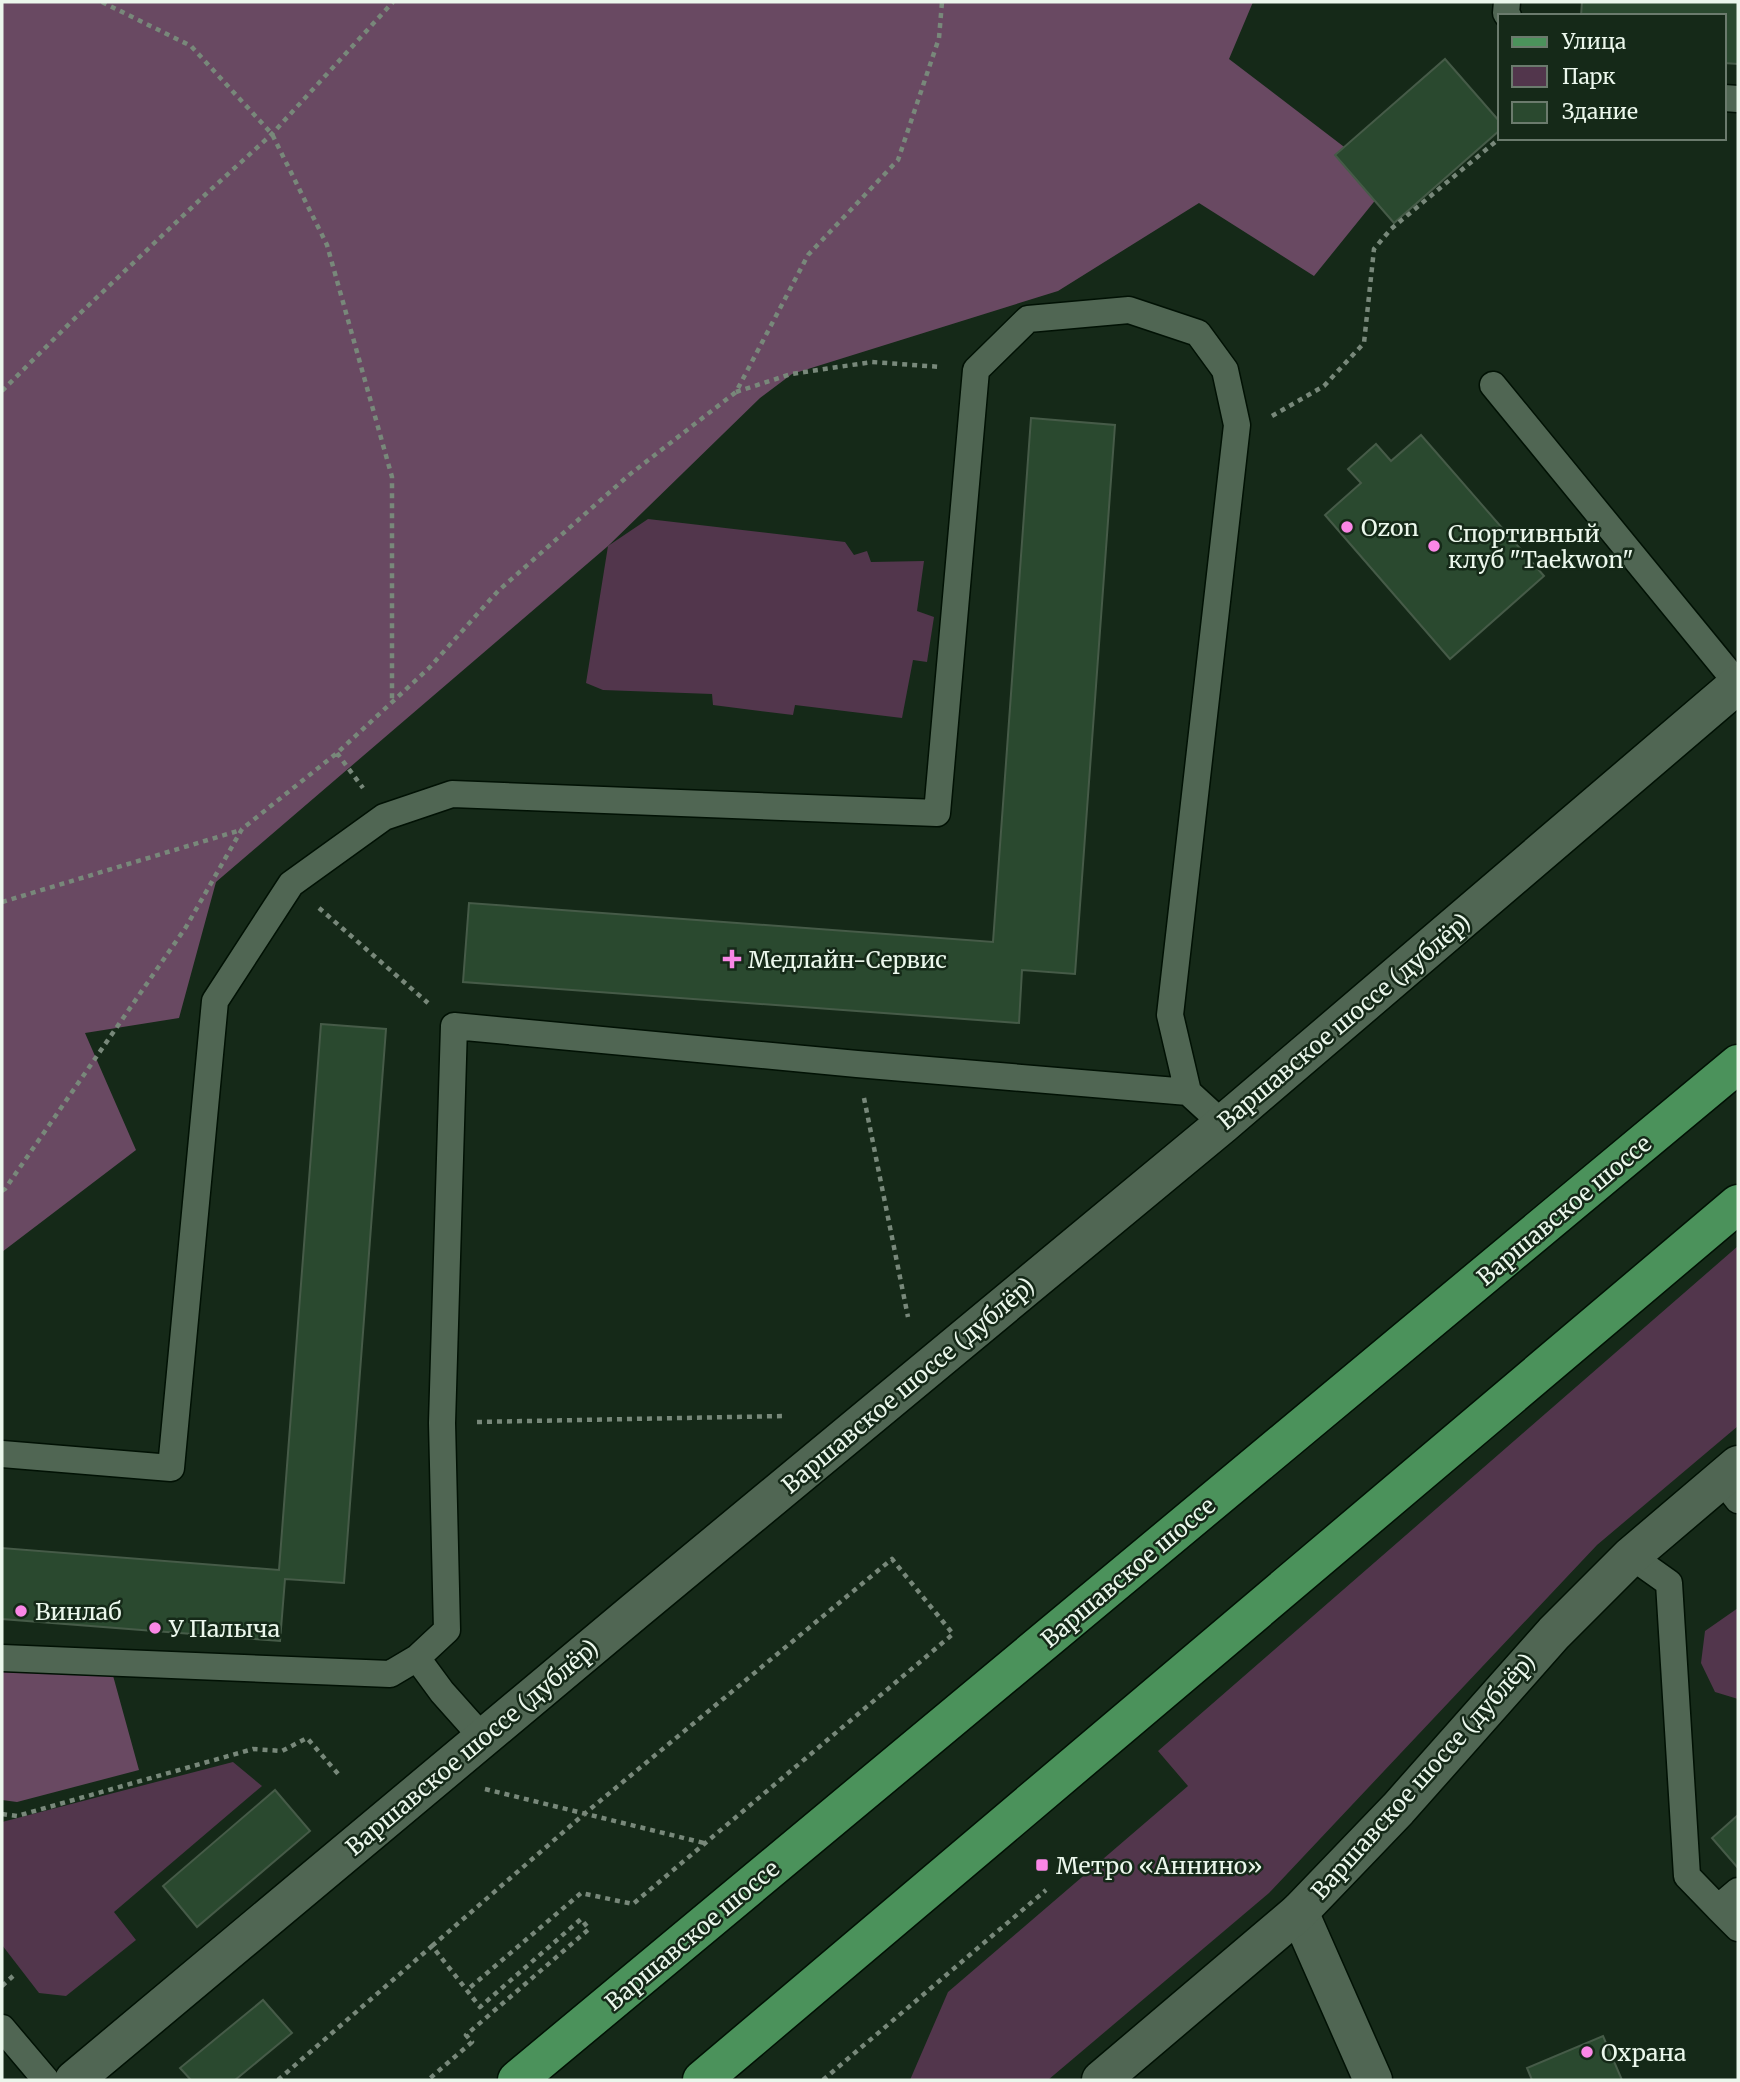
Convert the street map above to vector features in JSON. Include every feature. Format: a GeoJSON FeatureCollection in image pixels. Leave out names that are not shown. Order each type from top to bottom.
{"type":"FeatureCollection","features":[{"type":"Feature","properties":{"kind":"main road","name":"Варшавское шоссе (дублёр)"},"geometry":{"type":"LineString","coordinates":[[74,2080],[1223,1124],[1738,684]]}},
{"type":"Feature","properties":{"kind":"main road","name":"Варшавское шоссе"},"geometry":{"type":"LineString","coordinates":[[517,2080],[1738,1064]]}},
{"type":"Feature","properties":{"kind":"main road"},"geometry":{"type":"LineString","coordinates":[[702,2080],[1738,1204]]}},
{"type":"Feature","properties":{"kind":"main road","name":"Варшавское шоссе (дублёр)"},"geometry":{"type":"LineString","coordinates":[[1101,2080],[1299,1912],[1398,1809],[1554,1633],[1631,1556],[1733,1481]]}},
{"type":"Feature","properties":{"kind":"main road"},"geometry":{"type":"LineString","coordinates":[[1299,1912],[1373,2080]]}},
{"type":"Feature","properties":{"kind":"lane"},"geometry":{"type":"LineString","coordinates":[[2,1454],[170,1468],[215,1001],[291,884],[384,817],[452,794],[937,813],[976,370],[1028,320],[1129,310],[1198,333],[1225,370],[1237,425],[1170,1015],[1188,1092],[1223,1124]]}},
{"type":"Feature","properties":{"kind":"lane"},"geometry":{"type":"LineString","coordinates":[[1493,386],[1738,684]]}},
{"type":"Feature","properties":{"kind":"lane"},"geometry":{"type":"LineString","coordinates":[[2,1658],[390,1674],[417,1658],[447,1630],[442,1423],[454,1026],[1188,1092]]}},
{"type":"Feature","properties":{"kind":"lane"},"geometry":{"type":"LineString","coordinates":[[1631,1556],[1669,1583],[1687,1876],[1738,1928]]}},
{"type":"Feature","properties":{"kind":"lane"},"geometry":{"type":"LineString","coordinates":[[417,1658],[442,1692],[483,1738]]}},
{"type":"Feature","properties":{"kind":"lane"},"geometry":{"type":"LineString","coordinates":[[1718,1908],[1738,1891]]}},
{"type":"Feature","properties":{"kind":"lane"},"geometry":{"type":"LineString","coordinates":[[2,2028],[46,2080]]}},
{"type":"Feature","properties":{"kind":"path"},"geometry":{"type":"LineString","coordinates":[[102,2],[191,46],[272,134],[327,245],[392,477],[392,703]]}},
{"type":"Feature","properties":{"kind":"path"},"geometry":{"type":"LineString","coordinates":[[2,391],[72,321],[272,134],[393,2]]}},
{"type":"Feature","properties":{"kind":"path"},"geometry":{"type":"LineString","coordinates":[[736,392],[808,256],[898,160],[939,38],[942,2]]}},
{"type":"Feature","properties":{"kind":"path"},"geometry":{"type":"LineString","coordinates":[[1237,425],[1276,415],[1324,386],[1364,343],[1374,249],[1391,229],[1498,140]]}},
{"type":"Feature","properties":{"kind":"path"},"geometry":{"type":"LineString","coordinates":[[2,1191],[186,927],[242,829],[337,753],[392,703],[429,668],[498,591],[629,475],[736,392],[792,374],[872,362],[976,370]]}},
{"type":"Feature","properties":{"kind":"path"},"geometry":{"type":"LineString","coordinates":[[337,753],[384,817]]}},
{"type":"Feature","properties":{"kind":"path"},"geometry":{"type":"LineString","coordinates":[[2,902],[242,829]]}},
{"type":"Feature","properties":{"kind":"path"},"geometry":{"type":"LineString","coordinates":[[291,884],[454,1026]]}},
{"type":"Feature","properties":{"kind":"path"},"geometry":{"type":"LineString","coordinates":[[857,1064],[908,1317]]}},
{"type":"Feature","properties":{"kind":"path"},"geometry":{"type":"LineString","coordinates":[[442,1423],[785,1416]]}},
{"type":"Feature","properties":{"kind":"path"},"geometry":{"type":"LineString","coordinates":[[278,2080],[583,1815],[892,1559],[953,1634],[633,1904],[582,1893],[467,1990]]}},
{"type":"Feature","properties":{"kind":"path"},"geometry":{"type":"LineString","coordinates":[[2,1814],[18,1816],[253,1749],[282,1751],[307,1738],[340,1776]]}},
{"type":"Feature","properties":{"kind":"path"},"geometry":{"type":"LineString","coordinates":[[437,1777],[705,1843]]}},
{"type":"Feature","properties":{"kind":"path"},"geometry":{"type":"LineString","coordinates":[[823,2080],[1046,1890]]}},
{"type":"Feature","properties":{"kind":"path"},"geometry":{"type":"LineString","coordinates":[[428,2080],[472,2042],[466,2035],[589,1929],[581,1919],[480,2007],[432,1946]]}},
{"type":"Feature","properties":{"kind":"path"},"geometry":{"type":"LineString","coordinates":[[2,1986],[13,1976]]}},
{"type":"Feature","properties":{"kind":"green space"},"geometry":{"type":"Polygon","coordinates":[[[648,519],[845,542],[854,555],[867,551],[871,562],[924,561],[917,611],[934,617],[927,662],[913,660],[902,718],[795,705],[793,715],[713,705],[712,694],[603,690],[586,683],[608,546],[648,519]]]}},
{"type":"Feature","properties":{"kind":"green space"},"geometry":{"type":"Polygon","coordinates":[[[1738,1246],[1738,1426],[1597,1545],[1269,1893],[1048,2080],[910,2080],[948,1992],[1188,1786],[1158,1751],[1738,1246]]]}},
{"type":"Feature","properties":{"kind":"green space"},"geometry":{"type":"Polygon","coordinates":[[[1738,1608],[1738,1699],[1715,1692],[1701,1663],[1705,1631],[1738,1608]]]}},
{"type":"Feature","properties":{"kind":"green space"},"geometry":{"type":"Polygon","coordinates":[[[233,1762],[262,1786],[114,1912],[136,1940],[66,1996],[39,1993],[2,1945],[2,1822],[233,1762]]]}},
{"type":"Feature","properties":{"kind":"shaded area"},"geometry":{"type":"Polygon","coordinates":[[[2,2],[1253,2],[1229,59],[1390,182],[1314,276],[1199,203],[1058,291],[792,374],[760,398],[608,546],[216,882],[179,1018],[85,1033],[136,1150],[2,1252],[2,2]]]}},
{"type":"Feature","properties":{"kind":"shaded area"},"geometry":{"type":"Polygon","coordinates":[[[2,1667],[112,1672],[139,1770],[17,1802],[2,1800],[2,1667]]]}},
{"type":"Feature","properties":{"kind":"building"},"geometry":{"type":"Polygon","coordinates":[[[1582,2],[1738,2],[1738,64],[1726,63],[1726,14],[1581,14],[1582,2]]]}},
{"type":"Feature","properties":{"kind":"building"},"geometry":{"type":"Polygon","coordinates":[[[1445,59],[1498,120],[1498,132],[1394,223],[1335,155],[1445,59]]]}},
{"type":"Feature","properties":{"kind":"building"},"geometry":{"type":"Polygon","coordinates":[[[1031,418],[1115,425],[1075,974],[1022,970],[1019,1023],[463,982],[469,903],[993,942],[1031,418]]]}},
{"type":"Feature","properties":{"kind":"building","name":"Спортивный клуб \"Taekwon\""},"geometry":{"type":"Polygon","coordinates":[[[1421,435],[1544,576],[1450,659],[1325,515],[1361,483],[1348,469],[1376,444],[1391,461],[1421,435]]]}},
{"type":"Feature","properties":{"kind":"building"},"geometry":{"type":"Polygon","coordinates":[[[321,1024],[386,1029],[344,1583],[285,1579],[280,1641],[2,1619],[2,1548],[279,1570],[321,1024]]]}},
{"type":"Feature","properties":{"kind":"building"},"geometry":{"type":"Polygon","coordinates":[[[275,1790],[310,1831],[197,1927],[163,1886],[275,1790]]]}},
{"type":"Feature","properties":{"kind":"building"},"geometry":{"type":"Polygon","coordinates":[[[1738,1815],[1738,1868],[1712,1838],[1738,1815]]]}},
{"type":"Feature","properties":{"kind":"building"},"geometry":{"type":"Polygon","coordinates":[[[263,2000],[292,2033],[235,2080],[191,2080],[180,2068],[263,2000]]]}},
{"type":"Feature","properties":{"kind":"building","name":"Охрана"},"geometry":{"type":"Polygon","coordinates":[[[1603,2036],[1622,2080],[1532,2080],[1527,2068],[1603,2036]]]}},
{"type":"Feature","properties":{"kind":"place","name":"Ozon"},"geometry":{"type":"Point","coordinates":[1347,527]}},
{"type":"Feature","properties":{"kind":"place","name":"Спортивный клуб \"Taekwon\""},"geometry":{"type":"Point","coordinates":[1434,546]}},
{"type":"Feature","properties":{"kind":"place","name":"Медлайн-Сервис"},"geometry":{"type":"Point","coordinates":[732,959]}},
{"type":"Feature","properties":{"kind":"place","name":"Винлаб"},"geometry":{"type":"Point","coordinates":[21,1611]}},
{"type":"Feature","properties":{"kind":"place","name":"У Палыча"},"geometry":{"type":"Point","coordinates":[155,1628]}},
{"type":"Feature","properties":{"kind":"place","name":"Метро «Аннино»"},"geometry":{"type":"Point","coordinates":[1042,1865]}},
{"type":"Feature","properties":{"kind":"place","name":"Охрана"},"geometry":{"type":"Point","coordinates":[1587,2052]}}]}
